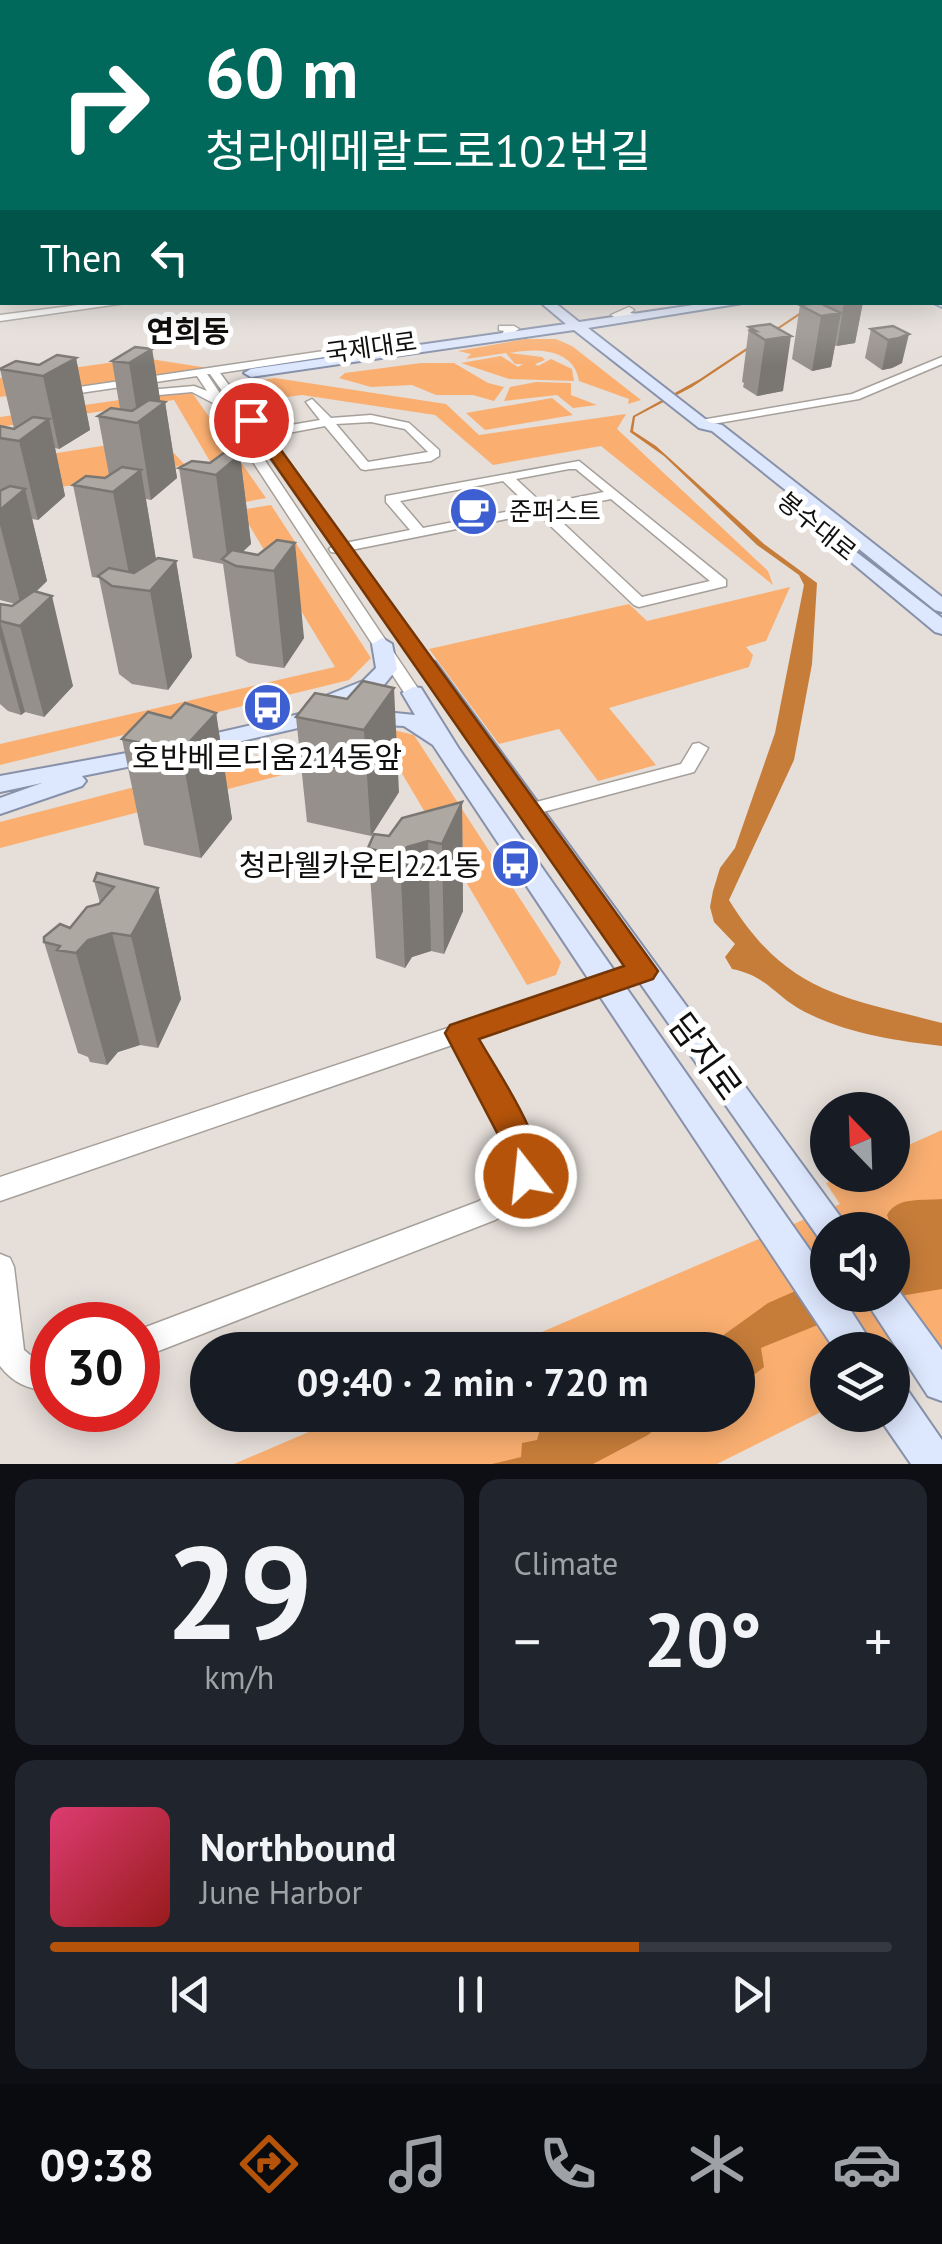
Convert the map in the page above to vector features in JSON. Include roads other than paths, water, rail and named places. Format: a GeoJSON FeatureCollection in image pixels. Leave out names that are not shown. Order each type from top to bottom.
{"type":"FeatureCollection","features":[{"type":"Feature","properties":{"kind":"main road"},"geometry":{"type":"LineString","coordinates":[[477,332],[535,317],[535,305]]}},
{"type":"Feature","properties":{"kind":"main road"},"geometry":{"type":"LineString","coordinates":[[550,305],[624,362]]}},
{"type":"Feature","properties":{"kind":"main road","name":"국제대로"},"geometry":{"type":"LineString","coordinates":[[636,312],[668,305]]}},
{"type":"Feature","properties":{"kind":"main road","name":"국제대로"},"geometry":{"type":"LineString","coordinates":[[447,340],[711,305]]}},
{"type":"Feature","properties":{"kind":"main road"},"geometry":{"type":"LineString","coordinates":[[594,309],[636,312]]}},
{"type":"Feature","properties":{"kind":"main road"},"geometry":{"type":"LineString","coordinates":[[624,362],[609,328],[636,312]]}},
{"type":"Feature","properties":{"kind":"main road","name":"국제대로"},"geometry":{"type":"LineString","coordinates":[[447,340],[477,332],[509,332]]}},
{"type":"Feature","properties":{"kind":"main road"},"geometry":{"type":"LineString","coordinates":[[509,332],[570,338],[624,362]]}},
{"type":"Feature","properties":{"kind":"main road"},"geometry":{"type":"LineString","coordinates":[[409,346],[447,340]]}},
{"type":"Feature","properties":{"kind":"main road","name":"국제대로"},"geometry":{"type":"LineString","coordinates":[[252,373],[409,346]]}},
{"type":"Feature","properties":{"kind":"main road","name":"봉수대로"},"geometry":{"type":"LineString","coordinates":[[624,362],[702,424],[717,428],[942,606]]}},
{"type":"Feature","properties":{"kind":"main road","name":"봉수대로"},"geometry":{"type":"LineString","coordinates":[[702,424],[698,430],[942,628]]}},
{"type":"Feature","properties":{"kind":"main road"},"geometry":{"type":"LineString","coordinates":[[267,729],[381,680],[387,669],[382,644]]}},
{"type":"Feature","properties":{"kind":"main road"},"geometry":{"type":"LineString","coordinates":[[0,784],[267,729],[427,682],[448,750]]}},
{"type":"Feature","properties":{"kind":"main road","name":"담지로"},"geometry":{"type":"LineString","coordinates":[[427,682],[528,810],[820,1212]]}},
{"type":"Feature","properties":{"kind":"main road"},"geometry":{"type":"LineString","coordinates":[[267,729],[390,716],[422,725],[448,750],[845,1332]]}},
{"type":"Feature","properties":{"kind":"main road"},"geometry":{"type":"LineString","coordinates":[[0,806],[129,760]]}},
{"type":"Feature","properties":{"kind":"main road"},"geometry":{"type":"LineString","coordinates":[[892,1312],[935,1371]]}},
{"type":"Feature","properties":{"kind":"main road"},"geometry":{"type":"LineString","coordinates":[[910,1428],[935,1464]]}},
{"type":"Feature","properties":{"kind":"street"},"geometry":{"type":"LineString","coordinates":[[0,318],[105,305]]}},
{"type":"Feature","properties":{"kind":"street","name":"국제대로"},"geometry":{"type":"LineString","coordinates":[[41,396],[409,346]]}},
{"type":"Feature","properties":{"kind":"street"},"geometry":{"type":"LineString","coordinates":[[702,424],[855,397],[942,360]]}},
{"type":"Feature","properties":{"kind":"street"},"geometry":{"type":"LineString","coordinates":[[237,400],[234,388],[241,381],[291,367]]}},
{"type":"Feature","properties":{"kind":"street","name":"국제대로"},"geometry":{"type":"LineString","coordinates":[[58,402],[209,375],[252,373]]}},
{"type":"Feature","properties":{"kind":"street"},"geometry":{"type":"LineString","coordinates":[[209,375],[218,402],[382,644],[427,682]]}},
{"type":"Feature","properties":{"kind":"street","name":"담지로"},"geometry":{"type":"LineString","coordinates":[[209,375],[237,400],[342,548],[427,682]]}},
{"type":"Feature","properties":{"kind":"street"},"geometry":{"type":"LineString","coordinates":[[117,393],[194,389],[218,402]]}},
{"type":"Feature","properties":{"kind":"street"},"geometry":{"type":"LineString","coordinates":[[218,402],[222,393],[237,400]]}},
{"type":"Feature","properties":{"kind":"street"},"geometry":{"type":"LineString","coordinates":[[261,434],[328,424],[364,418],[408,425],[434,452],[427,458],[365,466],[328,424],[312,402]]}},
{"type":"Feature","properties":{"kind":"street"},"geometry":{"type":"LineString","coordinates":[[420,532],[392,499],[506,477],[579,465],[721,583],[639,602],[506,477]]}},
{"type":"Feature","properties":{"kind":"street"},"geometry":{"type":"LineString","coordinates":[[320,552],[615,494]]}},
{"type":"Feature","properties":{"kind":"street"},"geometry":{"type":"LineString","coordinates":[[528,810],[688,768],[699,748]]}},
{"type":"Feature","properties":{"kind":"street"},"geometry":{"type":"LineString","coordinates":[[0,1190],[643,971]]}},
{"type":"Feature","properties":{"kind":"street"},"geometry":{"type":"LineString","coordinates":[[160,1336],[486,1211],[520,1190],[526,1176],[522,1149],[460,1033]]}},
{"type":"Feature","properties":{"kind":"street"},"geometry":{"type":"LineString","coordinates":[[0,1266],[10,1355],[17,1366],[30,1374]]}},
{"type":"Feature","properties":{"kind":"place","name":"준퍼스트"},"geometry":{"type":"Point","coordinates":[474,511]}},
{"type":"Feature","properties":{"kind":"place","name":"호반베르디움214동앞"},"geometry":{"type":"Point","coordinates":[267,707]}},
{"type":"Feature","properties":{"kind":"place","name":"청라웰카운티221동"},"geometry":{"type":"Point","coordinates":[516,864]}},
{"type":"Feature","properties":{"kind":"district","name":"연희동"},"geometry":{"type":"Point","coordinates":[188,330]}}]}
